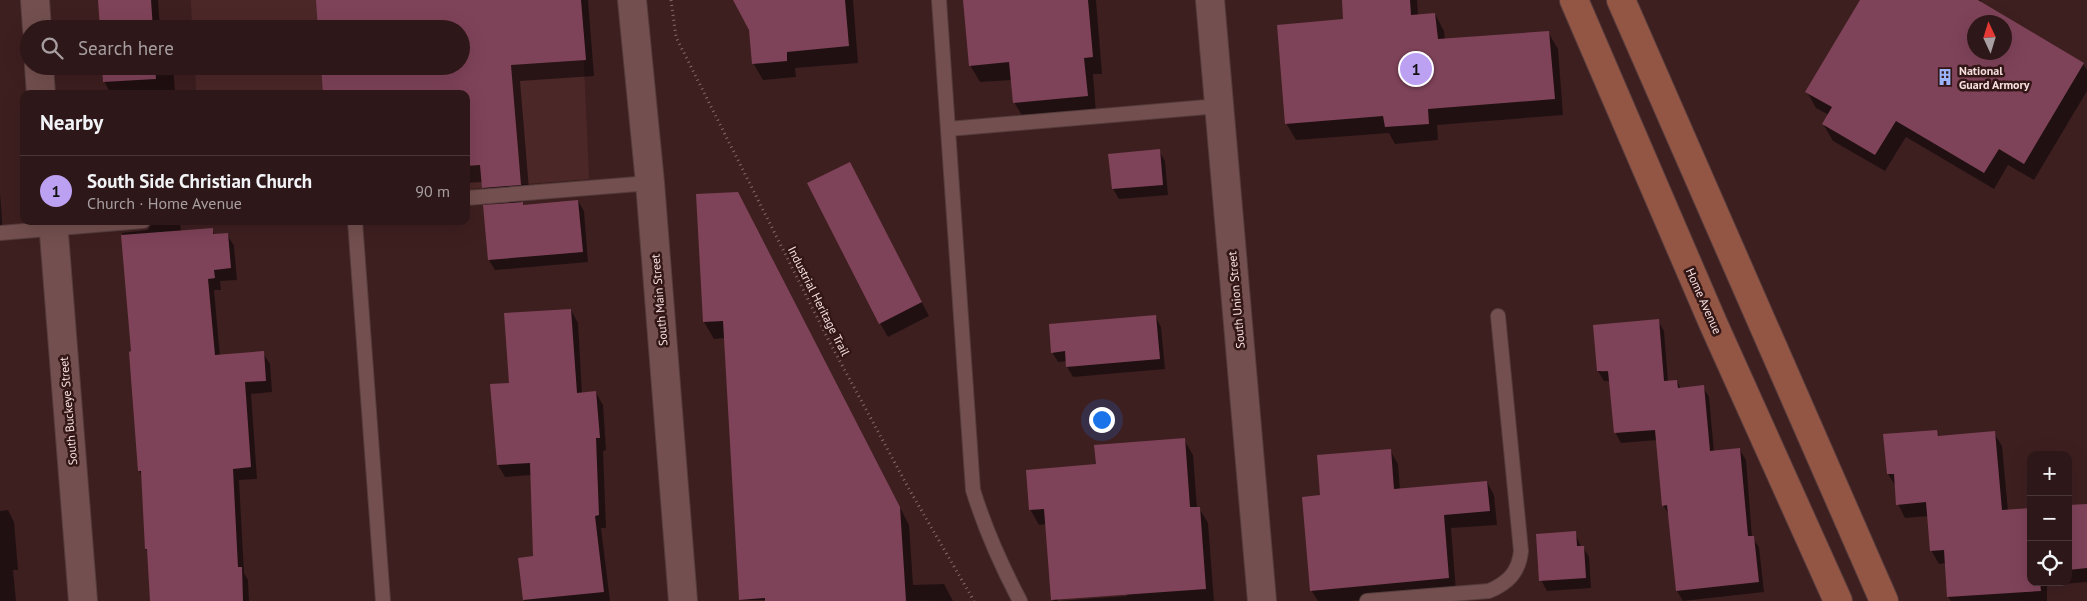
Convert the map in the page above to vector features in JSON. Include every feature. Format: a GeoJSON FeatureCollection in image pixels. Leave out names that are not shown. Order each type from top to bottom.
{"type":"FeatureCollection","features":[{"type":"Feature","properties":{"kind":"street"},"geometry":{"type":"LineString","coordinates":[[35,0],[36,20]]}},
{"type":"Feature","properties":{"kind":"street","name":"South Main Street"},"geometry":{"type":"LineString","coordinates":[[632,0],[650,183],[683,601]]}},
{"type":"Feature","properties":{"kind":"street","name":"South Union Street"},"geometry":{"type":"LineString","coordinates":[[1210,0],[1262,601]]}},
{"type":"Feature","properties":{"kind":"street","name":"Home Avenue"},"geometry":{"type":"LineString","coordinates":[[1574,0],[1713,323],[1838,601]]}},
{"type":"Feature","properties":{"kind":"street"},"geometry":{"type":"LineString","coordinates":[[1621,0],[1884,601]]}},
{"type":"Feature","properties":{"kind":"street"},"geometry":{"type":"LineString","coordinates":[[40,75],[41,90]]}},
{"type":"Feature","properties":{"kind":"street","name":"South Buckeye Street"},"geometry":{"type":"LineString","coordinates":[[53,225],[83,601]]}},
{"type":"Feature","properties":{"kind":"lane"},"geometry":{"type":"LineString","coordinates":[[939,0],[973,490],[983,522],[1005,573],[1020,601]]}},
{"type":"Feature","properties":{"kind":"lane"},"geometry":{"type":"LineString","coordinates":[[948,129],[1220,106]]}},
{"type":"Feature","properties":{"kind":"lane"},"geometry":{"type":"LineString","coordinates":[[470,198],[650,183]]}},
{"type":"Feature","properties":{"kind":"lane"},"geometry":{"type":"LineString","coordinates":[[0,233],[53,225]]}},
{"type":"Feature","properties":{"kind":"lane"},"geometry":{"type":"LineString","coordinates":[[355,225],[383,601]]}},
{"type":"Feature","properties":{"kind":"lane"},"geometry":{"type":"LineString","coordinates":[[1367,601],[1489,591],[1502,585],[1514,574],[1520,562],[1498,316]]}},
{"type":"Feature","properties":{"kind":"path","name":"Industrial Heritage Trail"},"geometry":{"type":"LineString","coordinates":[[671,0],[676,37],[829,341],[909,489],[974,601]]}},
{"type":"Feature","properties":{"kind":"shaded area"},"geometry":{"type":"Polygon","coordinates":[[[191,0],[581,0],[589,179],[470,189],[470,90],[196,90],[195,75],[470,75],[470,20],[192,20],[191,0]]]}},
{"type":"Feature","properties":{"kind":"building"},"geometry":{"type":"Polygon","coordinates":[[[98,0],[151,0],[152,20],[99,20],[98,0]]]}},
{"type":"Feature","properties":{"kind":"building"},"geometry":{"type":"Polygon","coordinates":[[[316,0],[581,0],[586,60],[511,65],[521,185],[482,188],[480,165],[470,166],[470,90],[323,90],[322,75],[470,75],[470,20],[317,20],[316,0]]]}},
{"type":"Feature","properties":{"kind":"building"},"geometry":{"type":"Polygon","coordinates":[[[733,0],[845,0],[849,46],[787,52],[787,61],[752,64],[749,30],[733,0]]]}},
{"type":"Feature","properties":{"kind":"building"},"geometry":{"type":"Polygon","coordinates":[[[963,0],[1088,0],[1093,57],[1084,58],[1088,96],[1013,103],[1009,62],[969,66],[963,0]]]}},
{"type":"Feature","properties":{"kind":"building"},"geometry":{"type":"Polygon","coordinates":[[[1342,0],[1410,0],[1411,15],[1435,13],[1438,39],[1549,31],[1555,99],[1428,109],[1429,124],[1385,127],[1383,116],[1285,124],[1277,25],[1343,19],[1342,0]]]}},
{"type":"Feature","properties":{"kind":"building","name":"National Guard Armory"},"geometry":{"type":"Polygon","coordinates":[[[1860,0],[1978,0],[2003,15],[1967,15],[1967,60],[2012,60],[2012,20],[2084,63],[2024,164],[1999,149],[1984,173],[1896,121],[1875,155],[1822,124],[1832,107],[1805,92],[1860,0]]]}},
{"type":"Feature","properties":{"kind":"building"},"geometry":{"type":"Polygon","coordinates":[[[103,75],[156,75],[156,79],[103,82],[103,75]]]}},
{"type":"Feature","properties":{"kind":"building"},"geometry":{"type":"Polygon","coordinates":[[[1160,149],[1163,185],[1112,189],[1108,154],[1160,149]]]}},
{"type":"Feature","properties":{"kind":"building"},"geometry":{"type":"Polygon","coordinates":[[[850,162],[922,302],[879,324],[807,183],[850,162]]]}},
{"type":"Feature","properties":{"kind":"building"},"geometry":{"type":"Polygon","coordinates":[[[738,192],[900,507],[906,601],[765,601],[765,598],[739,600],[723,321],[703,322],[696,194],[738,192]]]}},
{"type":"Feature","properties":{"kind":"building"},"geometry":{"type":"Polygon","coordinates":[[[578,200],[583,252],[488,260],[483,205],[523,202],[523,205],[578,200]]]}},
{"type":"Feature","properties":{"kind":"building"},"geometry":{"type":"Polygon","coordinates":[[[213,228],[213,234],[228,233],[231,268],[214,270],[215,278],[208,279],[215,355],[264,351],[266,381],[245,382],[251,467],[233,469],[238,567],[242,567],[243,601],[150,601],[141,471],[138,471],[129,352],[131,351],[121,235],[213,228]]]}},
{"type":"Feature","properties":{"kind":"building"},"geometry":{"type":"Polygon","coordinates":[[[571,309],[577,393],[596,391],[600,438],[596,438],[599,515],[595,516],[604,592],[523,600],[518,558],[533,556],[530,463],[497,465],[490,384],[509,383],[504,313],[571,309]]]}},
{"type":"Feature","properties":{"kind":"building"},"geometry":{"type":"Polygon","coordinates":[[[1156,315],[1160,359],[1066,367],[1065,351],[1051,353],[1049,324],[1156,315]]]}},
{"type":"Feature","properties":{"kind":"building"},"geometry":{"type":"Polygon","coordinates":[[[1659,319],[1664,381],[1677,380],[1678,388],[1704,385],[1710,451],[1740,448],[1748,536],[1754,536],[1759,582],[1676,591],[1667,505],[1662,506],[1655,430],[1614,433],[1608,371],[1597,371],[1593,325],[1659,319]]]}},
{"type":"Feature","properties":{"kind":"building"},"geometry":{"type":"Polygon","coordinates":[[[1937,430],[1938,436],[1995,431],[2002,510],[2027,508],[2027,586],[2040,586],[2041,591],[1947,597],[1944,550],[1930,551],[1926,502],[1896,505],[1894,474],[1887,474],[1883,434],[1937,430]]]}},
{"type":"Feature","properties":{"kind":"building"},"geometry":{"type":"Polygon","coordinates":[[[1185,438],[1190,507],[1200,507],[1206,589],[1051,600],[1044,509],[1029,510],[1026,470],[1096,464],[1094,445],[1185,438]]]}},
{"type":"Feature","properties":{"kind":"building"},"geometry":{"type":"Polygon","coordinates":[[[1391,449],[1394,489],[1487,481],[1490,511],[1444,515],[1449,578],[1310,591],[1302,497],[1320,495],[1317,455],[1391,449]]]}},
{"type":"Feature","properties":{"kind":"building"},"geometry":{"type":"Polygon","coordinates":[[[2087,504],[2087,568],[2072,570],[2072,505],[2087,504]]]}},
{"type":"Feature","properties":{"kind":"building"},"geometry":{"type":"Polygon","coordinates":[[[1576,531],[1577,546],[1584,546],[1586,578],[1539,581],[1536,534],[1576,531]]]}},
{"type":"Feature","properties":{"kind":"place","name":"South Side Christian Church"},"geometry":{"type":"Point","coordinates":[1416,69]}},
{"type":"Feature","properties":{"kind":"place","name":"National Guard Armory"},"geometry":{"type":"Point","coordinates":[1945,77]}}]}
